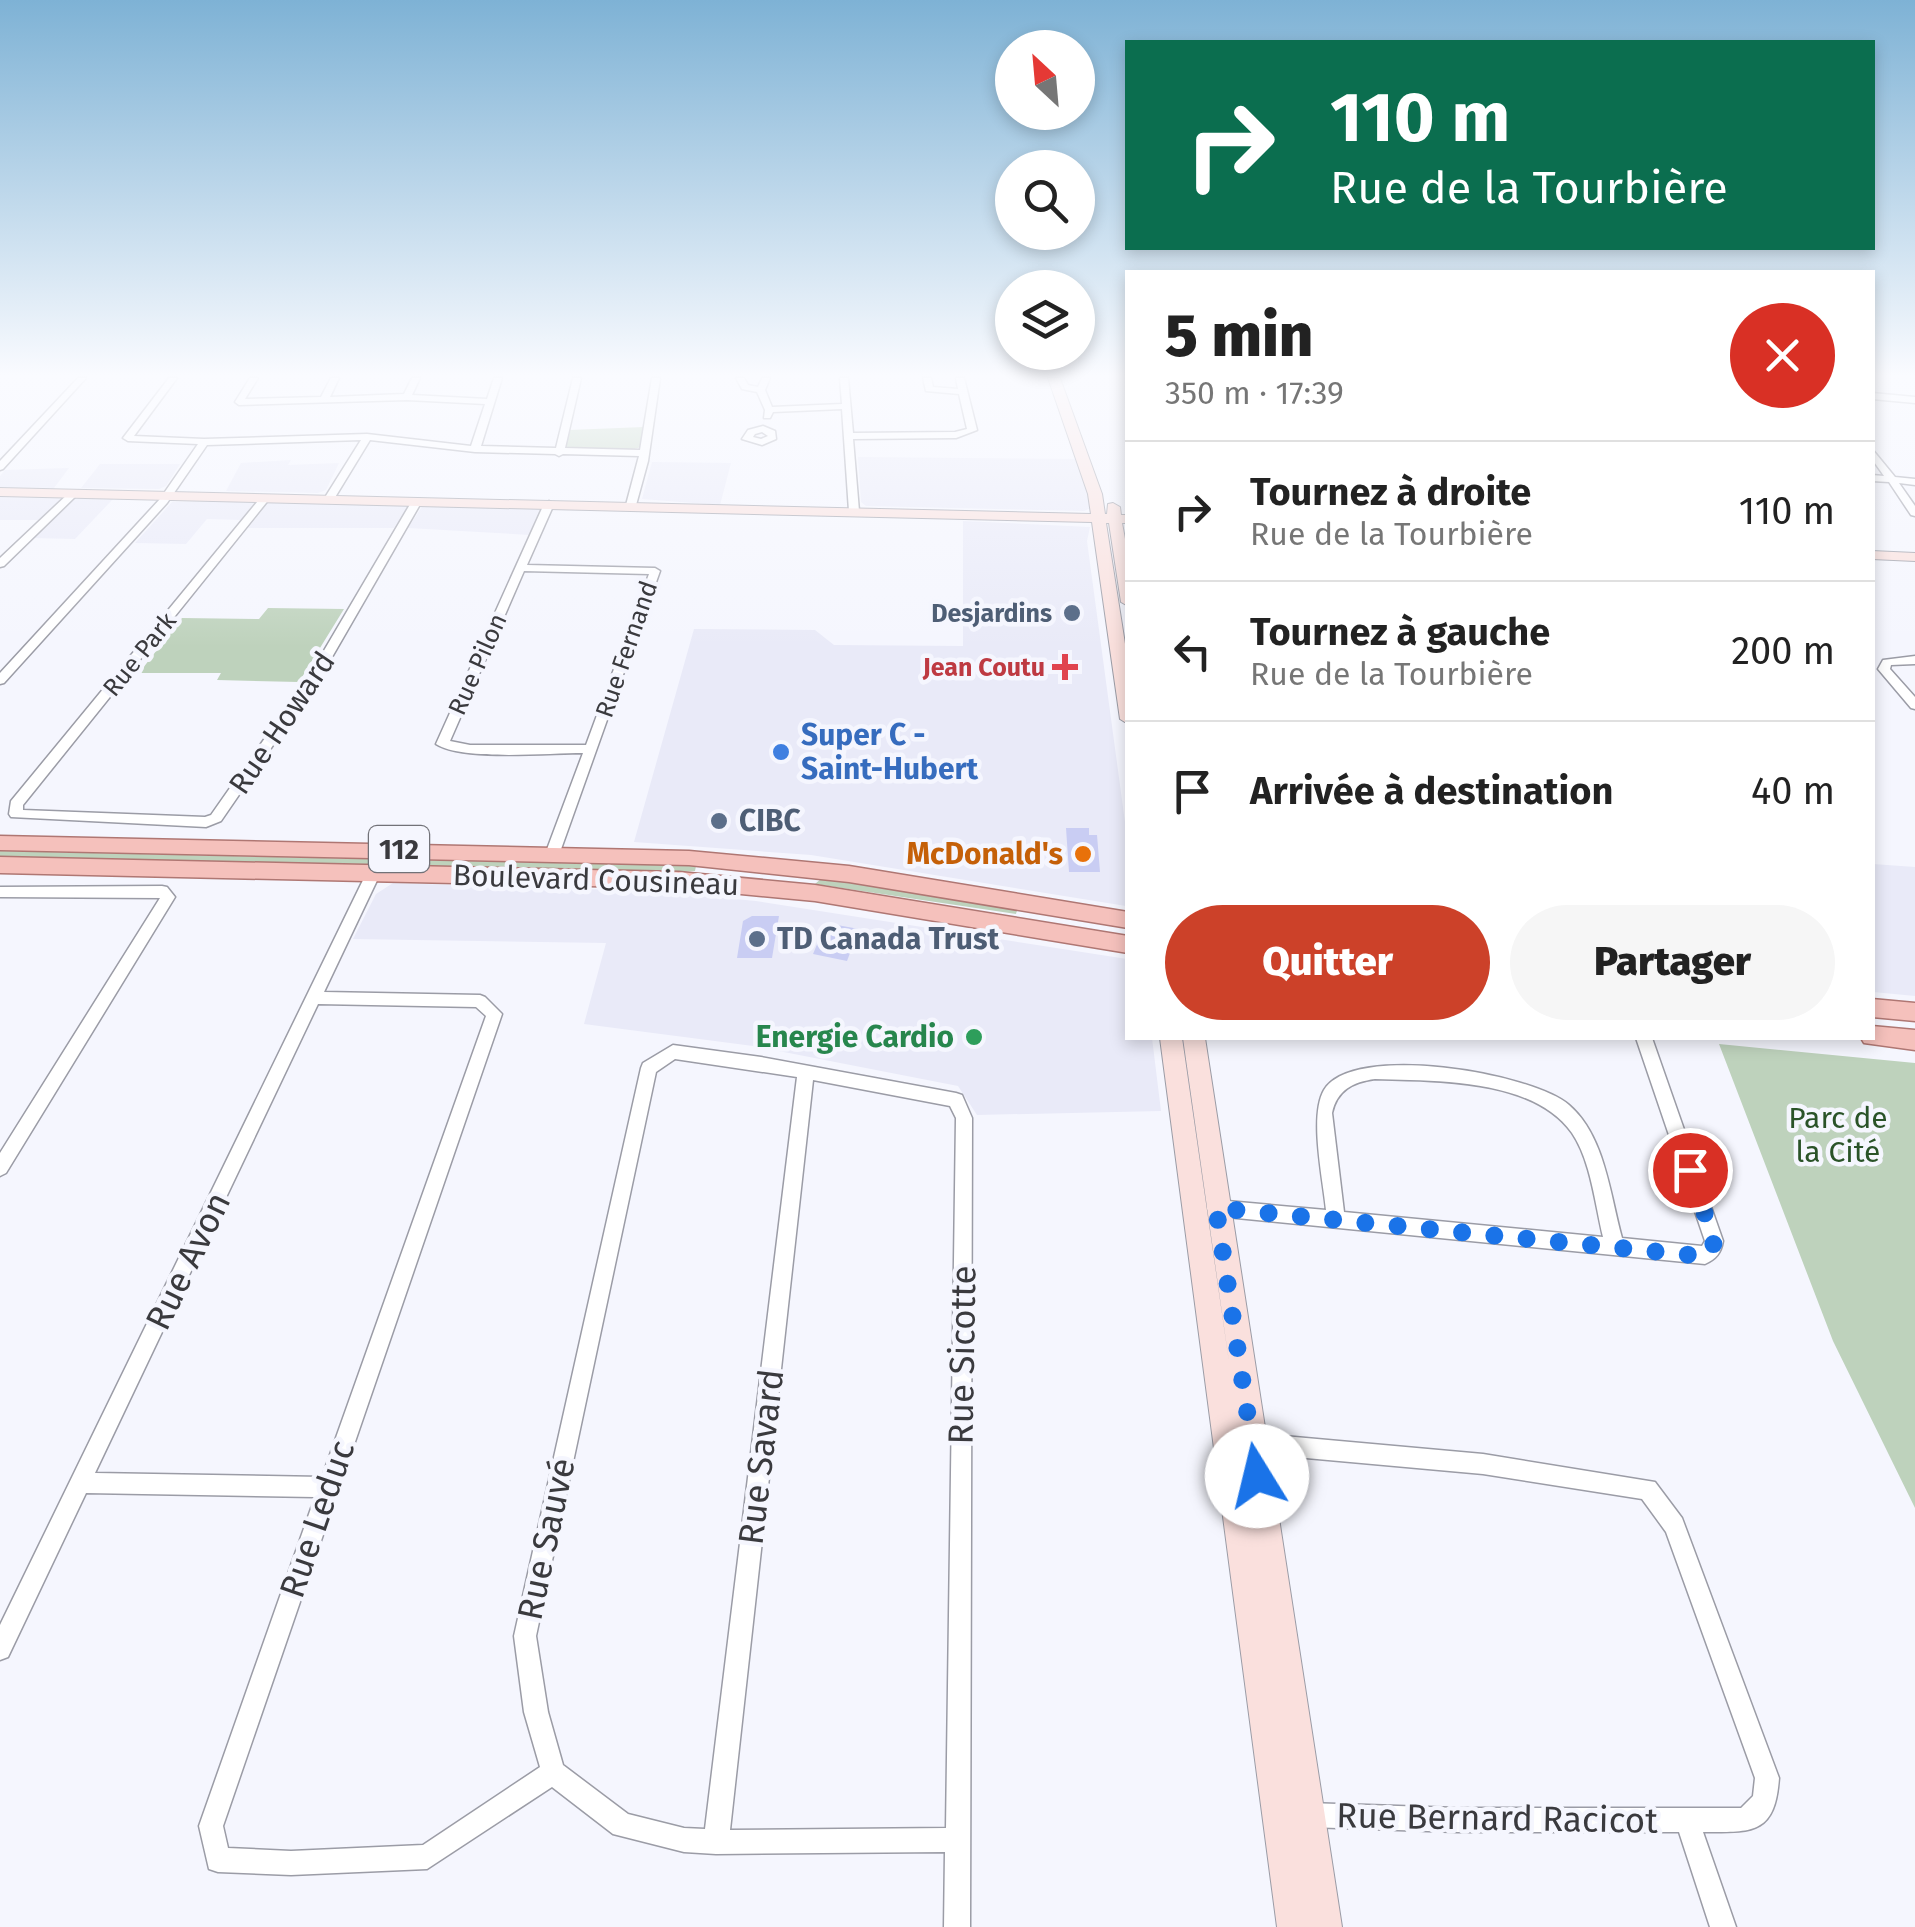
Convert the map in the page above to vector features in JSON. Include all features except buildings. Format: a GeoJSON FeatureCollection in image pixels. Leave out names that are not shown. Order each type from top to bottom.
{"type":"FeatureCollection","features":[{"type":"Feature","properties":{"kind":"main road","name":"Boulevard Cousineau"},"geometry":{"type":"LineString","coordinates":[[0,843],[553,852],[689,858],[812,869],[1125,920]]}},
{"type":"Feature","properties":{"kind":"main road","name":"Boulevard Cousineau"},"geometry":{"type":"LineString","coordinates":[[0,866],[614,877],[751,886],[836,896],[1125,944]]}},
{"type":"Feature","properties":{"kind":"main road"},"geometry":{"type":"LineString","coordinates":[[1875,1008],[1915,1012]]}},
{"type":"Feature","properties":{"kind":"main road"},"geometry":{"type":"LineString","coordinates":[[1875,1036],[1915,1040]]}},
{"type":"Feature","properties":{"kind":"street"},"geometry":{"type":"LineString","coordinates":[[0,680],[168,495],[186,468]]}},
{"type":"Feature","properties":{"kind":"street"},"geometry":{"type":"LineString","coordinates":[[330,498],[348,468]]}},
{"type":"Feature","properties":{"kind":"street"},"geometry":{"type":"LineString","coordinates":[[632,504],[640,468]]}},
{"type":"Feature","properties":{"kind":"street"},"geometry":{"type":"LineString","coordinates":[[851,468],[854,511]]}},
{"type":"Feature","properties":{"kind":"street"},"geometry":{"type":"LineString","coordinates":[[1087,468],[1114,518],[1125,680]]}},
{"type":"Feature","properties":{"kind":"street"},"geometry":{"type":"LineString","coordinates":[[1097,468],[1114,518],[1125,584]]}},
{"type":"Feature","properties":{"kind":"street"},"geometry":{"type":"LineString","coordinates":[[1881,468],[1915,513]]}},
{"type":"Feature","properties":{"kind":"street"},"geometry":{"type":"LineString","coordinates":[[1875,478],[1915,482]]}},
{"type":"Feature","properties":{"kind":"street"},"geometry":{"type":"LineString","coordinates":[[0,492],[1114,518]]}},
{"type":"Feature","properties":{"kind":"street"},"geometry":{"type":"LineString","coordinates":[[0,564],[73,494]]}},
{"type":"Feature","properties":{"kind":"street","name":"Rue Park"},"geometry":{"type":"LineString","coordinates":[[14,810],[265,498]]}},
{"type":"Feature","properties":{"kind":"street","name":"Rue Howard"},"geometry":{"type":"LineString","coordinates":[[14,810],[19,816],[92,819],[206,822],[216,818],[318,670],[418,500]]}},
{"type":"Feature","properties":{"kind":"street","name":"Rue Pilon"},"geometry":{"type":"LineString","coordinates":[[550,504],[442,744],[470,749],[590,749]]}},
{"type":"Feature","properties":{"kind":"street"},"geometry":{"type":"LineString","coordinates":[[1875,555],[1915,557]]}},
{"type":"Feature","properties":{"kind":"street","name":"Rue Fernand"},"geometry":{"type":"LineString","coordinates":[[520,568],[655,572],[553,852]]}},
{"type":"Feature","properties":{"kind":"street"},"geometry":{"type":"LineString","coordinates":[[1915,660],[1887,662],[1884,669],[1915,705]]}},
{"type":"Feature","properties":{"kind":"street","name":"Rue Avon"},"geometry":{"type":"LineString","coordinates":[[0,1649],[374,872]]}},
{"type":"Feature","properties":{"kind":"street"},"geometry":{"type":"LineString","coordinates":[[0,892],[162,890],[168,897],[0,1168]]}},
{"type":"Feature","properties":{"kind":"street","name":"Rue Leduc"},"geometry":{"type":"LineString","coordinates":[[315,998],[480,1000],[494,1014],[211,1826],[218,1860],[290,1864],[427,1857],[553,1772]]}},
{"type":"Feature","properties":{"kind":"street"},"geometry":{"type":"LineString","coordinates":[[1171,1040],[1294,1927]]}},
{"type":"Feature","properties":{"kind":"street"},"geometry":{"type":"LineString","coordinates":[[1194,1040],[1325,1927]]}},
{"type":"Feature","properties":{"kind":"street"},"geometry":{"type":"LineString","coordinates":[[1216,1208],[1709,1254],[1714,1245],[1645,1040]]}},
{"type":"Feature","properties":{"kind":"street","name":"Rue Sicotte"},"geometry":{"type":"LineString","coordinates":[[649,1068],[673,1052],[806,1072],[956,1100],[964,1118],[957,1927]]}},
{"type":"Feature","properties":{"kind":"street","name":"Rue Sauvé"},"geometry":{"type":"LineString","coordinates":[[553,1772],[536,1712],[524,1636],[649,1068]]}},
{"type":"Feature","properties":{"kind":"street","name":"Rue Savard"},"geometry":{"type":"LineString","coordinates":[[716,1842],[806,1072]]}},
{"type":"Feature","properties":{"kind":"street"},"geometry":{"type":"LineString","coordinates":[[1336,1219],[1324,1113],[1328,1096],[1339,1083],[1375,1072],[1488,1083],[1536,1092],[1556,1103],[1577,1125],[1615,1247]]}},
{"type":"Feature","properties":{"kind":"street","name":"Rue Bernard Racicot"},"geometry":{"type":"LineString","coordinates":[[1252,1443],[1483,1464],[1648,1489],[1674,1526],[1767,1778],[1765,1802],[1746,1820],[1308,1815]]}},
{"type":"Feature","properties":{"kind":"street"},"geometry":{"type":"LineString","coordinates":[[81,1483],[328,1487]]}},
{"type":"Feature","properties":{"kind":"street"},"geometry":{"type":"LineString","coordinates":[[553,1772],[622,1825],[684,1840],[957,1840]]}},
{"type":"Feature","properties":{"kind":"street","name":"Rue Bernard Racicot"},"geometry":{"type":"LineString","coordinates":[[1687,1820],[1724,1927]]}},
{"type":"Feature","properties":{"kind":"shaded area"},"geometry":{"type":"Polygon","coordinates":[[[69,468],[54,488],[0,487],[0,476],[5,470],[69,468]]]}},
{"type":"Feature","properties":{"kind":"shaded area"},"geometry":{"type":"Polygon","coordinates":[[[97,468],[178,468],[166,486],[159,489],[81,488],[97,468]]]}},
{"type":"Feature","properties":{"kind":"shaded area"},"geometry":{"type":"Polygon","coordinates":[[[238,468],[337,468],[326,490],[318,493],[226,491],[238,468]]]}},
{"type":"Feature","properties":{"kind":"shaded area"},"geometry":{"type":"Polygon","coordinates":[[[650,468],[730,468],[720,505],[642,499],[650,468]]]}},
{"type":"Feature","properties":{"kind":"shaded area"},"geometry":{"type":"Polygon","coordinates":[[[859,468],[1082,468],[1091,508],[1084,511],[866,506],[861,502],[859,468]]]}},
{"type":"Feature","properties":{"kind":"shaded area"},"geometry":{"type":"Polygon","coordinates":[[[0,497],[62,498],[40,520],[0,520],[0,497]]]}},
{"type":"Feature","properties":{"kind":"shaded area"},"geometry":{"type":"Polygon","coordinates":[[[75,498],[113,499],[75,539],[32,538],[75,498]]]}},
{"type":"Feature","properties":{"kind":"shaded area"},"geometry":{"type":"Polygon","coordinates":[[[256,501],[242,520],[207,519],[186,544],[135,543],[172,502],[256,501]]]}},
{"type":"Feature","properties":{"kind":"shaded area"},"geometry":{"type":"Polygon","coordinates":[[[268,503],[406,504],[408,508],[394,528],[248,528],[268,503]]]}},
{"type":"Feature","properties":{"kind":"shaded area"},"geometry":{"type":"Polygon","coordinates":[[[423,505],[541,510],[530,535],[408,528],[423,505]]]}},
{"type":"Feature","properties":{"kind":"shaded area"},"geometry":{"type":"Polygon","coordinates":[[[963,521],[1090,527],[1087,541],[1125,822],[1125,906],[811,855],[634,842],[694,629],[815,630],[834,645],[963,646],[963,521]]]}},
{"type":"Feature","properties":{"kind":"shaded area"},"geometry":{"type":"Polygon","coordinates":[[[1875,864],[1915,867],[1915,996],[1875,992],[1875,864]]]}},
{"type":"Feature","properties":{"kind":"shaded area"},"geometry":{"type":"Polygon","coordinates":[[[393,883],[648,891],[756,901],[1125,959],[1125,1040],[1152,1040],[1161,1111],[977,1115],[958,1086],[753,1046],[584,1024],[606,943],[353,939],[376,894],[393,883]]]}},
{"type":"Feature","properties":{"kind":"green space"},"geometry":{"type":"Polygon","coordinates":[[[268,608],[344,609],[299,682],[217,680],[221,673],[139,673],[182,618],[259,619],[268,608]]]}},
{"type":"Feature","properties":{"kind":"green space"},"geometry":{"type":"Polygon","coordinates":[[[0,851],[696,866],[695,871],[670,872],[0,858],[0,851]]]}},
{"type":"Feature","properties":{"kind":"green space"},"geometry":{"type":"Polygon","coordinates":[[[822,878],[1017,910],[1016,914],[815,884],[822,878]]]}},
{"type":"Feature","properties":{"kind":"green space","name":"Parc de la Cité"},"geometry":{"type":"Polygon","coordinates":[[[1719,1044],[1915,1063],[1915,1508],[1833,1341],[1719,1044]]]}},
{"type":"Feature","properties":{"kind":"place","name":"Desjardins"},"geometry":{"type":"Point","coordinates":[1072,613]}},
{"type":"Feature","properties":{"kind":"place","name":"Jean Coutu"},"geometry":{"type":"Point","coordinates":[1065,667]}},
{"type":"Feature","properties":{"kind":"place","name":"Super C - Saint-Hubert"},"geometry":{"type":"Point","coordinates":[781,752]}},
{"type":"Feature","properties":{"kind":"place","name":"CIBC"},"geometry":{"type":"Point","coordinates":[719,821]}},
{"type":"Feature","properties":{"kind":"place","name":"McDonald's"},"geometry":{"type":"Point","coordinates":[1083,854]}},
{"type":"Feature","properties":{"kind":"place","name":"TD Canada Trust"},"geometry":{"type":"Point","coordinates":[757,939]}},
{"type":"Feature","properties":{"kind":"place","name":"Energie Cardio"},"geometry":{"type":"Point","coordinates":[974,1037]}},
{"type":"Feature","properties":{"kind":"route"},"geometry":{"type":"LineString","coordinates":[[1257,1476],[1216,1208],[1701,1256],[1712,1251],[1714,1241],[1690,1170]]}}]}
